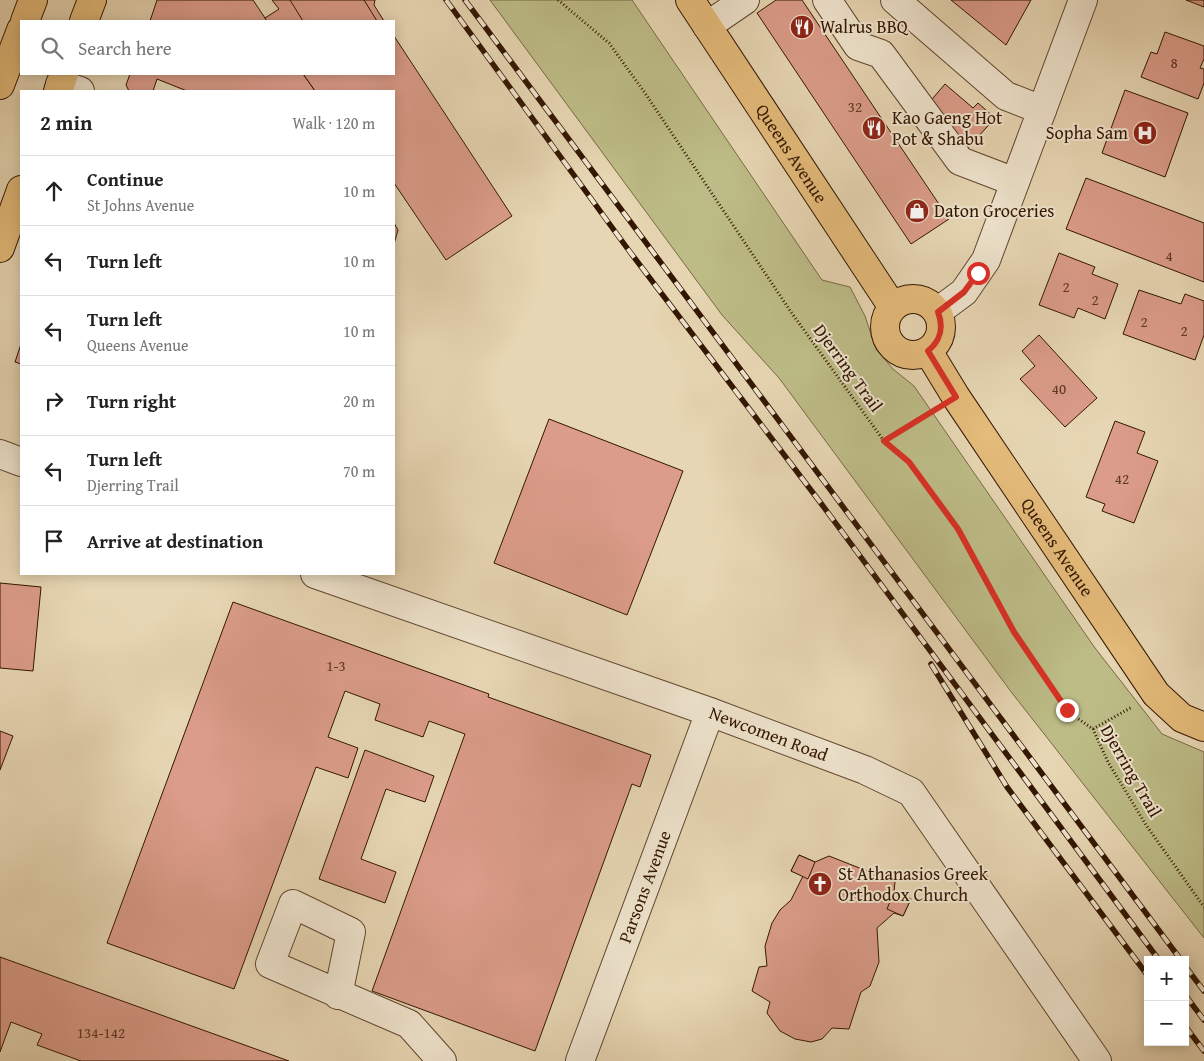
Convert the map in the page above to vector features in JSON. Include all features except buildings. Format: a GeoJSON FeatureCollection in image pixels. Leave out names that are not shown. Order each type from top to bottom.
{"type":"FeatureCollection","features":[{"type":"Feature","properties":{"kind":"main road"},"geometry":{"type":"LineString","coordinates":[[25,20],[33,0]]}},
{"type":"Feature","properties":{"kind":"main road"},"geometry":{"type":"LineString","coordinates":[[84,20],[92,0]]}},
{"type":"Feature","properties":{"kind":"main road","name":"Queens Avenue"},"geometry":{"type":"LineString","coordinates":[[690,0],[892,306]]}},
{"type":"Feature","properties":{"kind":"main road"},"geometry":{"type":"LineString","coordinates":[[0,85],[20,33]]}},
{"type":"Feature","properties":{"kind":"main road"},"geometry":{"type":"LineString","coordinates":[[0,248],[20,193]]}},
{"type":"Feature","properties":{"kind":"main road"},"geometry":{"type":"LineString","coordinates":[[922,300],[931,304],[938,312],[941,330],[935,346],[928,351],[910,355],[893,348],[888,340],[884,322],[892,306],[901,301],[922,300]]}},
{"type":"Feature","properties":{"kind":"main road","name":"Queens Avenue"},"geometry":{"type":"LineString","coordinates":[[928,351],[956,397],[1156,694],[1182,718],[1204,727]]}},
{"type":"Feature","properties":{"kind":"street"},"geometry":{"type":"LineString","coordinates":[[707,26],[745,0]]}},
{"type":"Feature","properties":{"kind":"street"},"geometry":{"type":"LineString","coordinates":[[827,0],[858,46],[881,54],[960,161],[1015,182]]}},
{"type":"Feature","properties":{"kind":"street"},"geometry":{"type":"LineString","coordinates":[[895,0],[1006,96],[1042,110]]}},
{"type":"Feature","properties":{"kind":"street"},"geometry":{"type":"LineString","coordinates":[[938,312],[964,292],[986,260],[1083,0]]}},
{"type":"Feature","properties":{"kind":"street"},"geometry":{"type":"LineString","coordinates":[[0,454],[20,462]]}},
{"type":"Feature","properties":{"kind":"street","name":"Newcomen Road"},"geometry":{"type":"LineString","coordinates":[[319,575],[710,712],[865,770],[911,792],[1097,1061]]}},
{"type":"Feature","properties":{"kind":"street","name":"Parsons Avenue"},"geometry":{"type":"LineString","coordinates":[[580,1061],[710,712]]}},
{"type":"Feature","properties":{"kind":"street"},"geometry":{"type":"LineString","coordinates":[[338,995],[409,1024],[442,1061]]}},
{"type":"Feature","properties":{"kind":"path","name":"Djerring Trail"},"geometry":{"type":"LineString","coordinates":[[558,0],[609,43],[645,93],[791,312],[884,441],[909,462],[958,529],[1014,632],[1067,710],[1093,729],[1108,762],[1146,825],[1204,907]]}},
{"type":"Feature","properties":{"kind":"path"},"geometry":{"type":"LineString","coordinates":[[884,441],[956,397]]}},
{"type":"Feature","properties":{"kind":"path"},"geometry":{"type":"LineString","coordinates":[[1093,729],[1156,694]]}},
{"type":"Feature","properties":{"kind":"shaded area"},"geometry":{"type":"Polygon","coordinates":[[[490,0],[632,0],[822,280],[850,287],[865,316],[876,349],[893,369],[914,386],[1095,648],[1162,734],[1204,752],[1204,938],[1012,693],[779,378],[722,315],[490,0]]]}},
{"type":"Feature","properties":{"kind":"railway"},"geometry":{"type":"LineString","coordinates":[[446,0],[630,252],[820,502],[1156,956]]}},
{"type":"Feature","properties":{"kind":"railway"},"geometry":{"type":"LineString","coordinates":[[465,0],[1178,956]]}},
{"type":"Feature","properties":{"kind":"railway"},"geometry":{"type":"LineString","coordinates":[[931,664],[1007,787],[1144,971]]}},
{"type":"Feature","properties":{"kind":"railway"},"geometry":{"type":"LineString","coordinates":[[1189,971],[1204,991]]}},
{"type":"Feature","properties":{"kind":"railway"},"geometry":{"type":"LineString","coordinates":[[1189,1000],[1204,1020]]}},
{"type":"Feature","properties":{"kind":"railway"},"geometry":{"type":"LineString","coordinates":[[1189,1031],[1204,1051]]}},
{"type":"Feature","properties":{"kind":"place","name":"Walrus BBQ"},"geometry":{"type":"Point","coordinates":[802,27]}},
{"type":"Feature","properties":{"kind":"place","name":"Kao Gaeng Hot Pot & Shabu"},"geometry":{"type":"Point","coordinates":[874,128]}},
{"type":"Feature","properties":{"kind":"place","name":"Sopha Sam"},"geometry":{"type":"Point","coordinates":[1145,133]}},
{"type":"Feature","properties":{"kind":"place","name":"Daton Groceries"},"geometry":{"type":"Point","coordinates":[917,211]}},
{"type":"Feature","properties":{"kind":"place","name":"St Athanasios Greek Orthodox Church"},"geometry":{"type":"Point","coordinates":[820,884]}},
{"type":"Feature","properties":{"kind":"route"},"geometry":{"type":"LineString","coordinates":[[978,273],[964,292],[938,312],[941,320],[939,338],[935,346],[928,351],[956,397],[884,441],[909,462],[958,529],[1014,632],[1067,710]]}}]}
